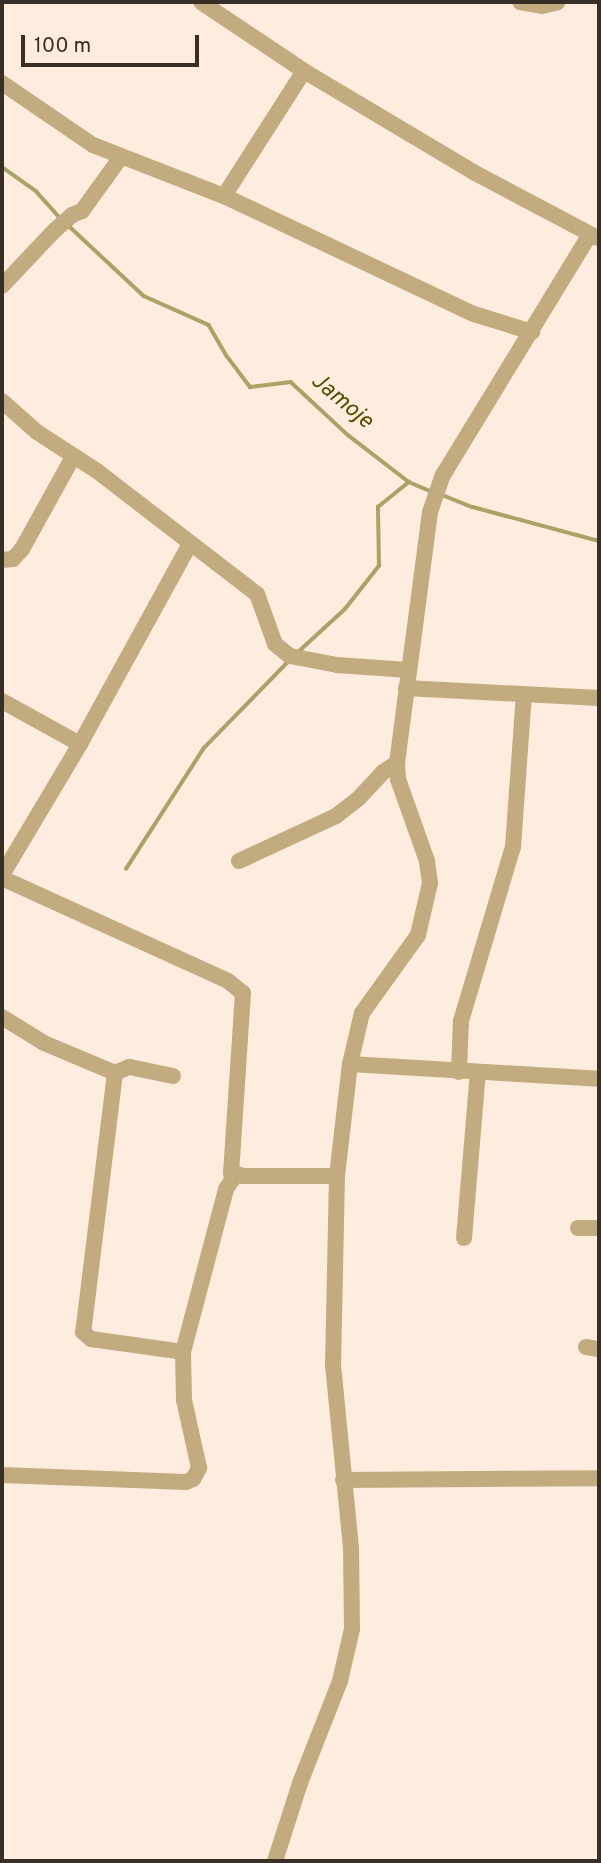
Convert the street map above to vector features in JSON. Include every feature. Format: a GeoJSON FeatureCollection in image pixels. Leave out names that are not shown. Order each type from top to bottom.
{"type":"FeatureCollection","features":[{"type":"Feature","properties":{"kind":"street"},"geometry":{"type":"LineString","coordinates":[[201,2],[304,71],[475,173],[594,236],[443,475],[431,507],[397,764],[398,779],[427,861],[430,883],[418,935],[362,1013],[350,1064],[337,1175],[333,1366],[351,1548],[352,1629],[340,1681],[300,1783],[275,1861]]}},
{"type":"Feature","properties":{"kind":"street"},"geometry":{"type":"LineString","coordinates":[[520,2],[542,6],[558,2]]}},
{"type":"Feature","properties":{"kind":"street"},"geometry":{"type":"LineString","coordinates":[[224,196],[304,71]]}},
{"type":"Feature","properties":{"kind":"street"},"geometry":{"type":"LineString","coordinates":[[2,83],[70,132],[121,157],[224,196],[422,292],[474,314],[532,332]]}},
{"type":"Feature","properties":{"kind":"street"},"geometry":{"type":"LineString","coordinates":[[2,286],[55,230],[72,215],[82,211],[121,157]]}},
{"type":"Feature","properties":{"kind":"street"},"geometry":{"type":"LineString","coordinates":[[2,401],[37,432],[97,471],[257,594],[275,644],[290,656],[326,664],[408,670]]}},
{"type":"Feature","properties":{"kind":"street"},"geometry":{"type":"LineString","coordinates":[[2,560],[13,559],[22,549],[73,457]]}},
{"type":"Feature","properties":{"kind":"street"},"geometry":{"type":"LineString","coordinates":[[2,1475],[186,1482],[193,1479],[199,1468],[184,1400],[183,1352],[226,1189],[232,1180],[243,993],[228,981],[2,876],[80,744],[190,544]]}},
{"type":"Feature","properties":{"kind":"street"},"geometry":{"type":"LineString","coordinates":[[406,688],[599,698]]}},
{"type":"Feature","properties":{"kind":"street"},"geometry":{"type":"LineString","coordinates":[[459,1072],[461,1021],[513,847],[524,694]]}},
{"type":"Feature","properties":{"kind":"street"},"geometry":{"type":"LineString","coordinates":[[2,701],[80,744]]}},
{"type":"Feature","properties":{"kind":"street"},"geometry":{"type":"LineString","coordinates":[[239,861],[336,816],[358,799],[383,772],[397,764]]}},
{"type":"Feature","properties":{"kind":"street"},"geometry":{"type":"LineString","coordinates":[[2,1017],[44,1043],[115,1073],[129,1067],[173,1076]]}},
{"type":"Feature","properties":{"kind":"street"},"geometry":{"type":"LineString","coordinates":[[350,1064],[599,1079]]}},
{"type":"Feature","properties":{"kind":"street"},"geometry":{"type":"LineString","coordinates":[[115,1073],[83,1332],[91,1339],[183,1352]]}},
{"type":"Feature","properties":{"kind":"street"},"geometry":{"type":"LineString","coordinates":[[464,1238],[478,1073]]}},
{"type":"Feature","properties":{"kind":"street"},"geometry":{"type":"LineString","coordinates":[[231,1172],[243,1176],[337,1175]]}},
{"type":"Feature","properties":{"kind":"street"},"geometry":{"type":"LineString","coordinates":[[578,1228],[599,1228]]}},
{"type":"Feature","properties":{"kind":"street"},"geometry":{"type":"LineString","coordinates":[[343,1480],[599,1478]]}},
{"type":"Feature","properties":{"kind":"waterway","name":"Jamoje"},"geometry":{"type":"LineString","coordinates":[[2,167],[36,191],[60,218]]}},
{"type":"Feature","properties":{"kind":"waterway","name":"Jamoje"},"geometry":{"type":"LineString","coordinates":[[68,225],[144,296],[209,325],[250,387],[291,382],[348,435],[409,482],[433,492]]}},
{"type":"Feature","properties":{"kind":"waterway"},"geometry":{"type":"LineString","coordinates":[[297,653],[345,609],[379,566],[378,507],[409,482]]}},
{"type":"Feature","properties":{"kind":"waterway","name":"Jamoje"},"geometry":{"type":"LineString","coordinates":[[440,494],[473,507],[599,541]]}},
{"type":"Feature","properties":{"kind":"waterway"},"geometry":{"type":"LineString","coordinates":[[126,869],[204,748],[289,661]]}}]}
